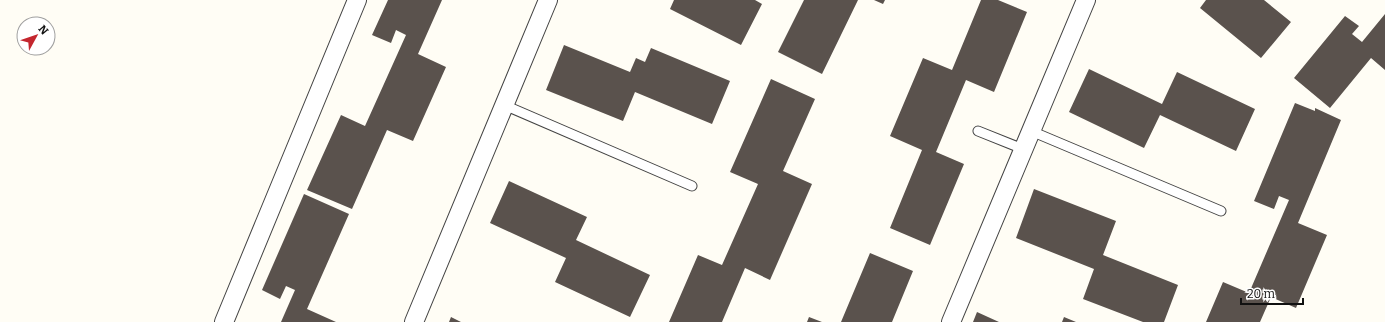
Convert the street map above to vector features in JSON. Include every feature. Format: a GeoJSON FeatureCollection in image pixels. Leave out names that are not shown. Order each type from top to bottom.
{"type":"FeatureCollection","features":[{"type":"Feature","properties":{"kind":"street"},"geometry":{"type":"LineString","coordinates":[[224,322],[357,0]]}},
{"type":"Feature","properties":{"kind":"street"},"geometry":{"type":"LineString","coordinates":[[414,322],[548,0]]}},
{"type":"Feature","properties":{"kind":"street"},"geometry":{"type":"LineString","coordinates":[[951,322],[1086,0]]}},
{"type":"Feature","properties":{"kind":"lane"},"geometry":{"type":"LineString","coordinates":[[504,105],[692,186]]}},
{"type":"Feature","properties":{"kind":"lane"},"geometry":{"type":"LineString","coordinates":[[978,131],[1023,149]]}},
{"type":"Feature","properties":{"kind":"lane"},"geometry":{"type":"LineString","coordinates":[[1031,131],[1221,211]]}},
{"type":"Feature","properties":{"kind":"building"},"geometry":{"type":"Polygon","coordinates":[[[388,0],[442,0],[418,54],[446,67],[413,141],[387,130],[352,209],[307,190],[341,115],[365,126],[406,35],[396,30],[391,43],[372,35],[388,0]]]}},
{"type":"Feature","properties":{"kind":"building"},"geometry":{"type":"Polygon","coordinates":[[[674,0],[755,0],[762,4],[741,45],[670,9],[674,0]]]}},
{"type":"Feature","properties":{"kind":"building"},"geometry":{"type":"Polygon","coordinates":[[[804,0],[858,0],[822,74],[778,52],[804,0]]]}},
{"type":"Feature","properties":{"kind":"building"},"geometry":{"type":"Polygon","coordinates":[[[874,0],[885,0],[883,4],[874,0]]]}},
{"type":"Feature","properties":{"kind":"building"},"geometry":{"type":"Polygon","coordinates":[[[981,0],[998,0],[1027,12],[994,92],[966,80],[936,152],[964,164],[930,245],[890,228],[922,150],[890,136],[923,58],[952,70],[981,0]]]}},
{"type":"Feature","properties":{"kind":"building"},"geometry":{"type":"Polygon","coordinates":[[[1206,0],[1264,0],[1291,22],[1261,58],[1200,8],[1206,0]]]}},
{"type":"Feature","properties":{"kind":"building"},"geometry":{"type":"Polygon","coordinates":[[[1385,14],[1385,70],[1371,58],[1330,108],[1294,78],[1345,16],[1359,26],[1352,34],[1362,42],[1385,14]]]}},
{"type":"Feature","properties":{"kind":"building"},"geometry":{"type":"Polygon","coordinates":[[[564,45],[630,72],[636,58],[645,62],[651,48],[730,81],[712,124],[635,92],[623,121],[546,90],[564,45]]]}},
{"type":"Feature","properties":{"kind":"building"},"geometry":{"type":"Polygon","coordinates":[[[1089,69],[1162,104],[1177,72],[1255,109],[1236,151],[1160,115],[1144,148],[1069,112],[1089,69]]]}},
{"type":"Feature","properties":{"kind":"building"},"geometry":{"type":"Polygon","coordinates":[[[771,79],[815,99],[783,171],[812,184],[770,280],[745,268],[722,322],[669,322],[698,255],[722,265],[758,184],[730,172],[771,79]]]}},
{"type":"Feature","properties":{"kind":"building"},"geometry":{"type":"Polygon","coordinates":[[[1295,103],[1315,111],[1315,108],[1341,120],[1298,223],[1327,235],[1296,308],[1271,297],[1260,322],[1206,322],[1223,282],[1249,293],[1289,200],[1279,196],[1274,209],[1254,201],[1295,103]]]}},
{"type":"Feature","properties":{"kind":"building"},"geometry":{"type":"Polygon","coordinates":[[[509,181],[587,217],[576,240],[650,275],[630,317],[555,282],[566,258],[490,223],[509,181]]]}},
{"type":"Feature","properties":{"kind":"building"},"geometry":{"type":"Polygon","coordinates":[[[1034,189],[1116,221],[1103,255],[1178,285],[1164,322],[1143,322],[1083,299],[1094,269],[1016,238],[1034,189]]]}},
{"type":"Feature","properties":{"kind":"building"},"geometry":{"type":"Polygon","coordinates":[[[304,194],[349,214],[307,309],[336,322],[281,322],[295,290],[286,286],[280,299],[262,290],[304,194]]]}},
{"type":"Feature","properties":{"kind":"building"},"geometry":{"type":"Polygon","coordinates":[[[870,253],[913,271],[892,322],[841,322],[870,253]]]}},
{"type":"Feature","properties":{"kind":"building"},"geometry":{"type":"Polygon","coordinates":[[[977,312],[999,322],[973,322],[977,312]]]}},
{"type":"Feature","properties":{"kind":"building"},"geometry":{"type":"Polygon","coordinates":[[[451,317],[461,322],[449,322],[451,317]]]}},
{"type":"Feature","properties":{"kind":"building"},"geometry":{"type":"Polygon","coordinates":[[[809,317],[822,322],[807,322],[809,317]]]}},
{"type":"Feature","properties":{"kind":"building"},"geometry":{"type":"Polygon","coordinates":[[[1064,317],[1076,322],[1062,322],[1064,317]]]}}]}
